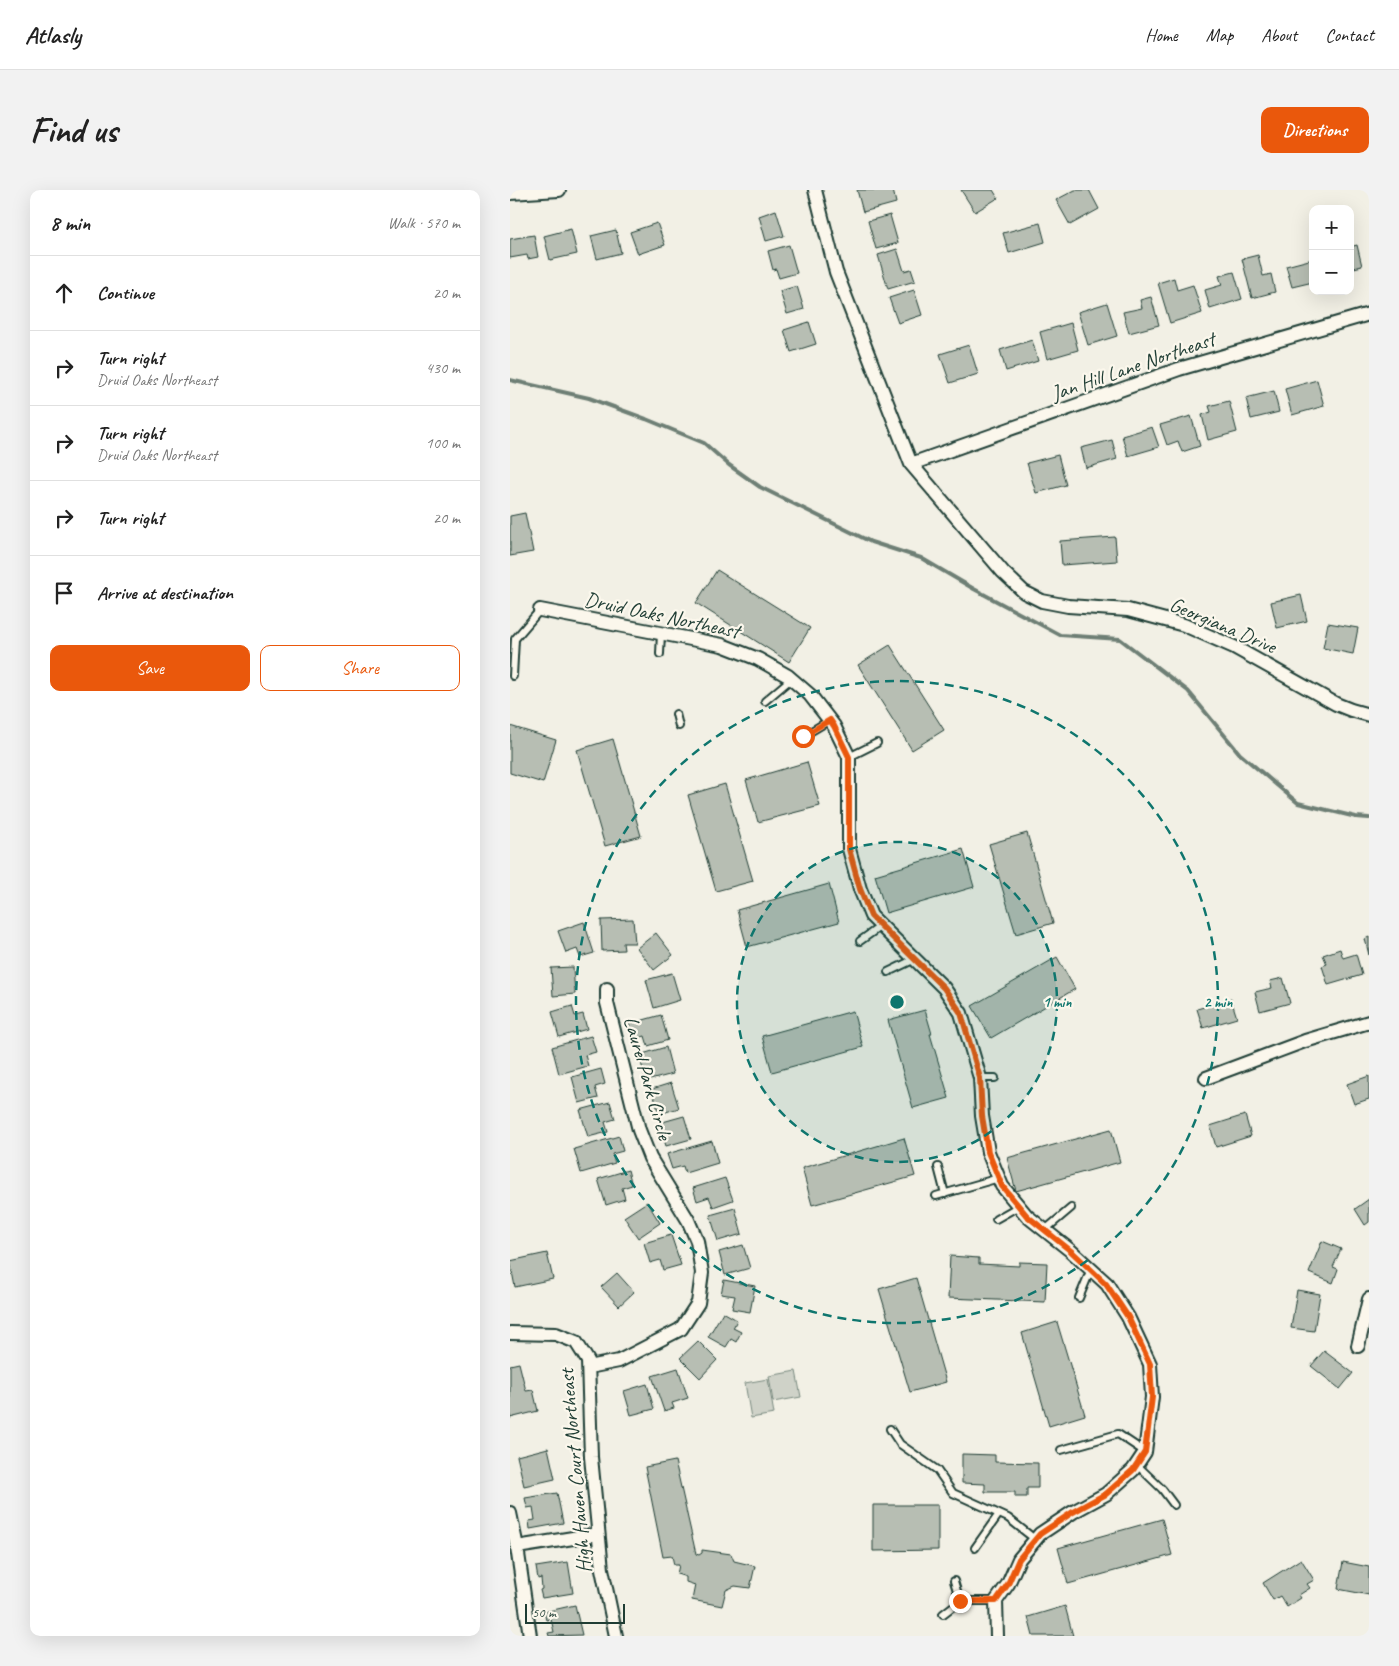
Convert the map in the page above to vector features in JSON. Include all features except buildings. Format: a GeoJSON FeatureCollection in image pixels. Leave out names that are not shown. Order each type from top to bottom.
{"type":"FeatureCollection","features":[{"type":"Feature","properties":{"kind":"street"},"geometry":{"type":"LineString","coordinates":[[510,193],[559,190]]}},
{"type":"Feature","properties":{"kind":"street"},"geometry":{"type":"LineString","coordinates":[[815,190],[836,272],[911,464]]}},
{"type":"Feature","properties":{"kind":"street","name":"Jan Hill Lane Northeast"},"geometry":{"type":"LineString","coordinates":[[911,464],[1179,370],[1369,314]]}},
{"type":"Feature","properties":{"kind":"street","name":"Georgiana Drive"},"geometry":{"type":"LineString","coordinates":[[911,464],[1003,572],[1024,592],[1042,601],[1068,606],[1128,610],[1184,625],[1234,647],[1336,704],[1369,714]]}},
{"type":"Feature","properties":{"kind":"street","name":"Druid Oaks Northeast"},"geometry":{"type":"LineString","coordinates":[[540,610],[722,645],[758,659],[791,679],[810,695],[834,726],[849,757],[849,849],[860,889],[871,916],[944,988],[961,1013],[980,1078],[982,1116],[988,1152],[1002,1186],[1027,1216],[1091,1269],[1106,1284],[1128,1317],[1150,1364],[1152,1397],[1145,1452],[1137,1465],[1106,1494],[1073,1512],[1040,1534],[1019,1559],[1008,1584],[996,1601]]}},
{"type":"Feature","properties":{"kind":"street","name":"Laurel Park Circle"},"geometry":{"type":"LineString","coordinates":[[589,1367],[619,1361],[681,1329],[698,1303],[702,1273],[697,1241],[688,1220],[650,1158],[639,1130],[606,1003],[607,989]]}},
{"type":"Feature","properties":{"kind":"street"},"geometry":{"type":"LineString","coordinates":[[1206,1078],[1305,1041],[1369,1022]]}},
{"type":"Feature","properties":{"kind":"street"},"geometry":{"type":"LineString","coordinates":[[1358,1346],[1369,1299]]}},
{"type":"Feature","properties":{"kind":"street","name":"High Haven Court Northeast"},"geometry":{"type":"LineString","coordinates":[[510,1332],[556,1334],[576,1342],[588,1361],[591,1456],[598,1534],[602,1569],[616,1636]]}},
{"type":"Feature","properties":{"kind":"street"},"geometry":{"type":"LineString","coordinates":[[510,1513],[530,1636]]}},
{"type":"Feature","properties":{"kind":"street"},"geometry":{"type":"LineString","coordinates":[[517,1547],[598,1534]]}},
{"type":"Feature","properties":{"kind":"street"},"geometry":{"type":"LineString","coordinates":[[996,1601],[997,1636]]}},
{"type":"Feature","properties":{"kind":"lane"},"geometry":{"type":"LineString","coordinates":[[513,676],[512,638],[540,610]]}},
{"type":"Feature","properties":{"kind":"lane"},"geometry":{"type":"LineString","coordinates":[[660,654],[661,633]]}},
{"type":"Feature","properties":{"kind":"lane"},"geometry":{"type":"LineString","coordinates":[[765,701],[791,679]]}},
{"type":"Feature","properties":{"kind":"lane"},"geometry":{"type":"LineString","coordinates":[[676,714],[680,726]]}},
{"type":"Feature","properties":{"kind":"lane"},"geometry":{"type":"LineString","coordinates":[[803,736],[830,720]]}},
{"type":"Feature","properties":{"kind":"lane"},"geometry":{"type":"LineString","coordinates":[[849,757],[877,743]]}},
{"type":"Feature","properties":{"kind":"lane"},"geometry":{"type":"LineString","coordinates":[[860,941],[881,926]]}},
{"type":"Feature","properties":{"kind":"lane"},"geometry":{"type":"LineString","coordinates":[[888,972],[915,959]]}},
{"type":"Feature","properties":{"kind":"lane"},"geometry":{"type":"LineString","coordinates":[[980,1078],[995,1078]]}},
{"type":"Feature","properties":{"kind":"lane"},"geometry":{"type":"LineString","coordinates":[[938,1167],[945,1194]]}},
{"type":"Feature","properties":{"kind":"lane"},"geometry":{"type":"LineString","coordinates":[[936,1196],[999,1178]]}},
{"type":"Feature","properties":{"kind":"lane"},"geometry":{"type":"LineString","coordinates":[[996,1219],[1019,1206]]}},
{"type":"Feature","properties":{"kind":"lane"},"geometry":{"type":"LineString","coordinates":[[1045,1230],[1071,1208]]}},
{"type":"Feature","properties":{"kind":"lane"},"geometry":{"type":"LineString","coordinates":[[1079,1298],[1091,1269]]}},
{"type":"Feature","properties":{"kind":"lane"},"geometry":{"type":"LineString","coordinates":[[890,1429],[900,1444],[936,1470],[953,1493],[1008,1518],[1036,1540]]}},
{"type":"Feature","properties":{"kind":"lane"},"geometry":{"type":"LineString","coordinates":[[1061,1450],[1118,1434],[1145,1452]]}},
{"type":"Feature","properties":{"kind":"lane"},"geometry":{"type":"LineString","coordinates":[[1137,1465],[1162,1489],[1174,1505]]}},
{"type":"Feature","properties":{"kind":"lane"},"geometry":{"type":"LineString","coordinates":[[975,1548],[999,1514]]}},
{"type":"Feature","properties":{"kind":"lane"},"geometry":{"type":"LineString","coordinates":[[954,1581],[960,1601]]}},
{"type":"Feature","properties":{"kind":"lane"},"geometry":{"type":"LineString","coordinates":[[943,1614],[960,1601],[996,1601]]}},
{"type":"Feature","properties":{"kind":"shaded area"},"geometry":{"type":"Polygon","coordinates":[[[796,1371],[801,1397],[773,1402],[769,1376],[796,1371]]]}},
{"type":"Feature","properties":{"kind":"shaded area"},"geometry":{"type":"Polygon","coordinates":[[[768,1379],[774,1414],[751,1418],[745,1383],[768,1379]]]}},
{"type":"Feature","properties":{"kind":"waterway"},"geometry":{"type":"LineString","coordinates":[[510,380],[589,398],[704,443],[729,465],[760,487],[871,542],[921,558],[1060,635],[1120,639],[1188,691],[1240,754],[1298,803],[1356,817],[1369,818]]}},
{"type":"Feature","properties":{"kind":"route"},"geometry":{"type":"LineString","coordinates":[[803,736],[830,720],[849,757],[849,849],[860,889],[871,916],[944,988],[961,1013],[980,1078],[982,1116],[988,1152],[1002,1186],[1027,1216],[1071,1251],[1106,1284],[1128,1317],[1150,1364],[1152,1397],[1145,1452],[1133,1470],[1106,1494],[1073,1512],[1040,1534],[1019,1559],[1008,1584],[996,1601],[960,1601]]}}]}
